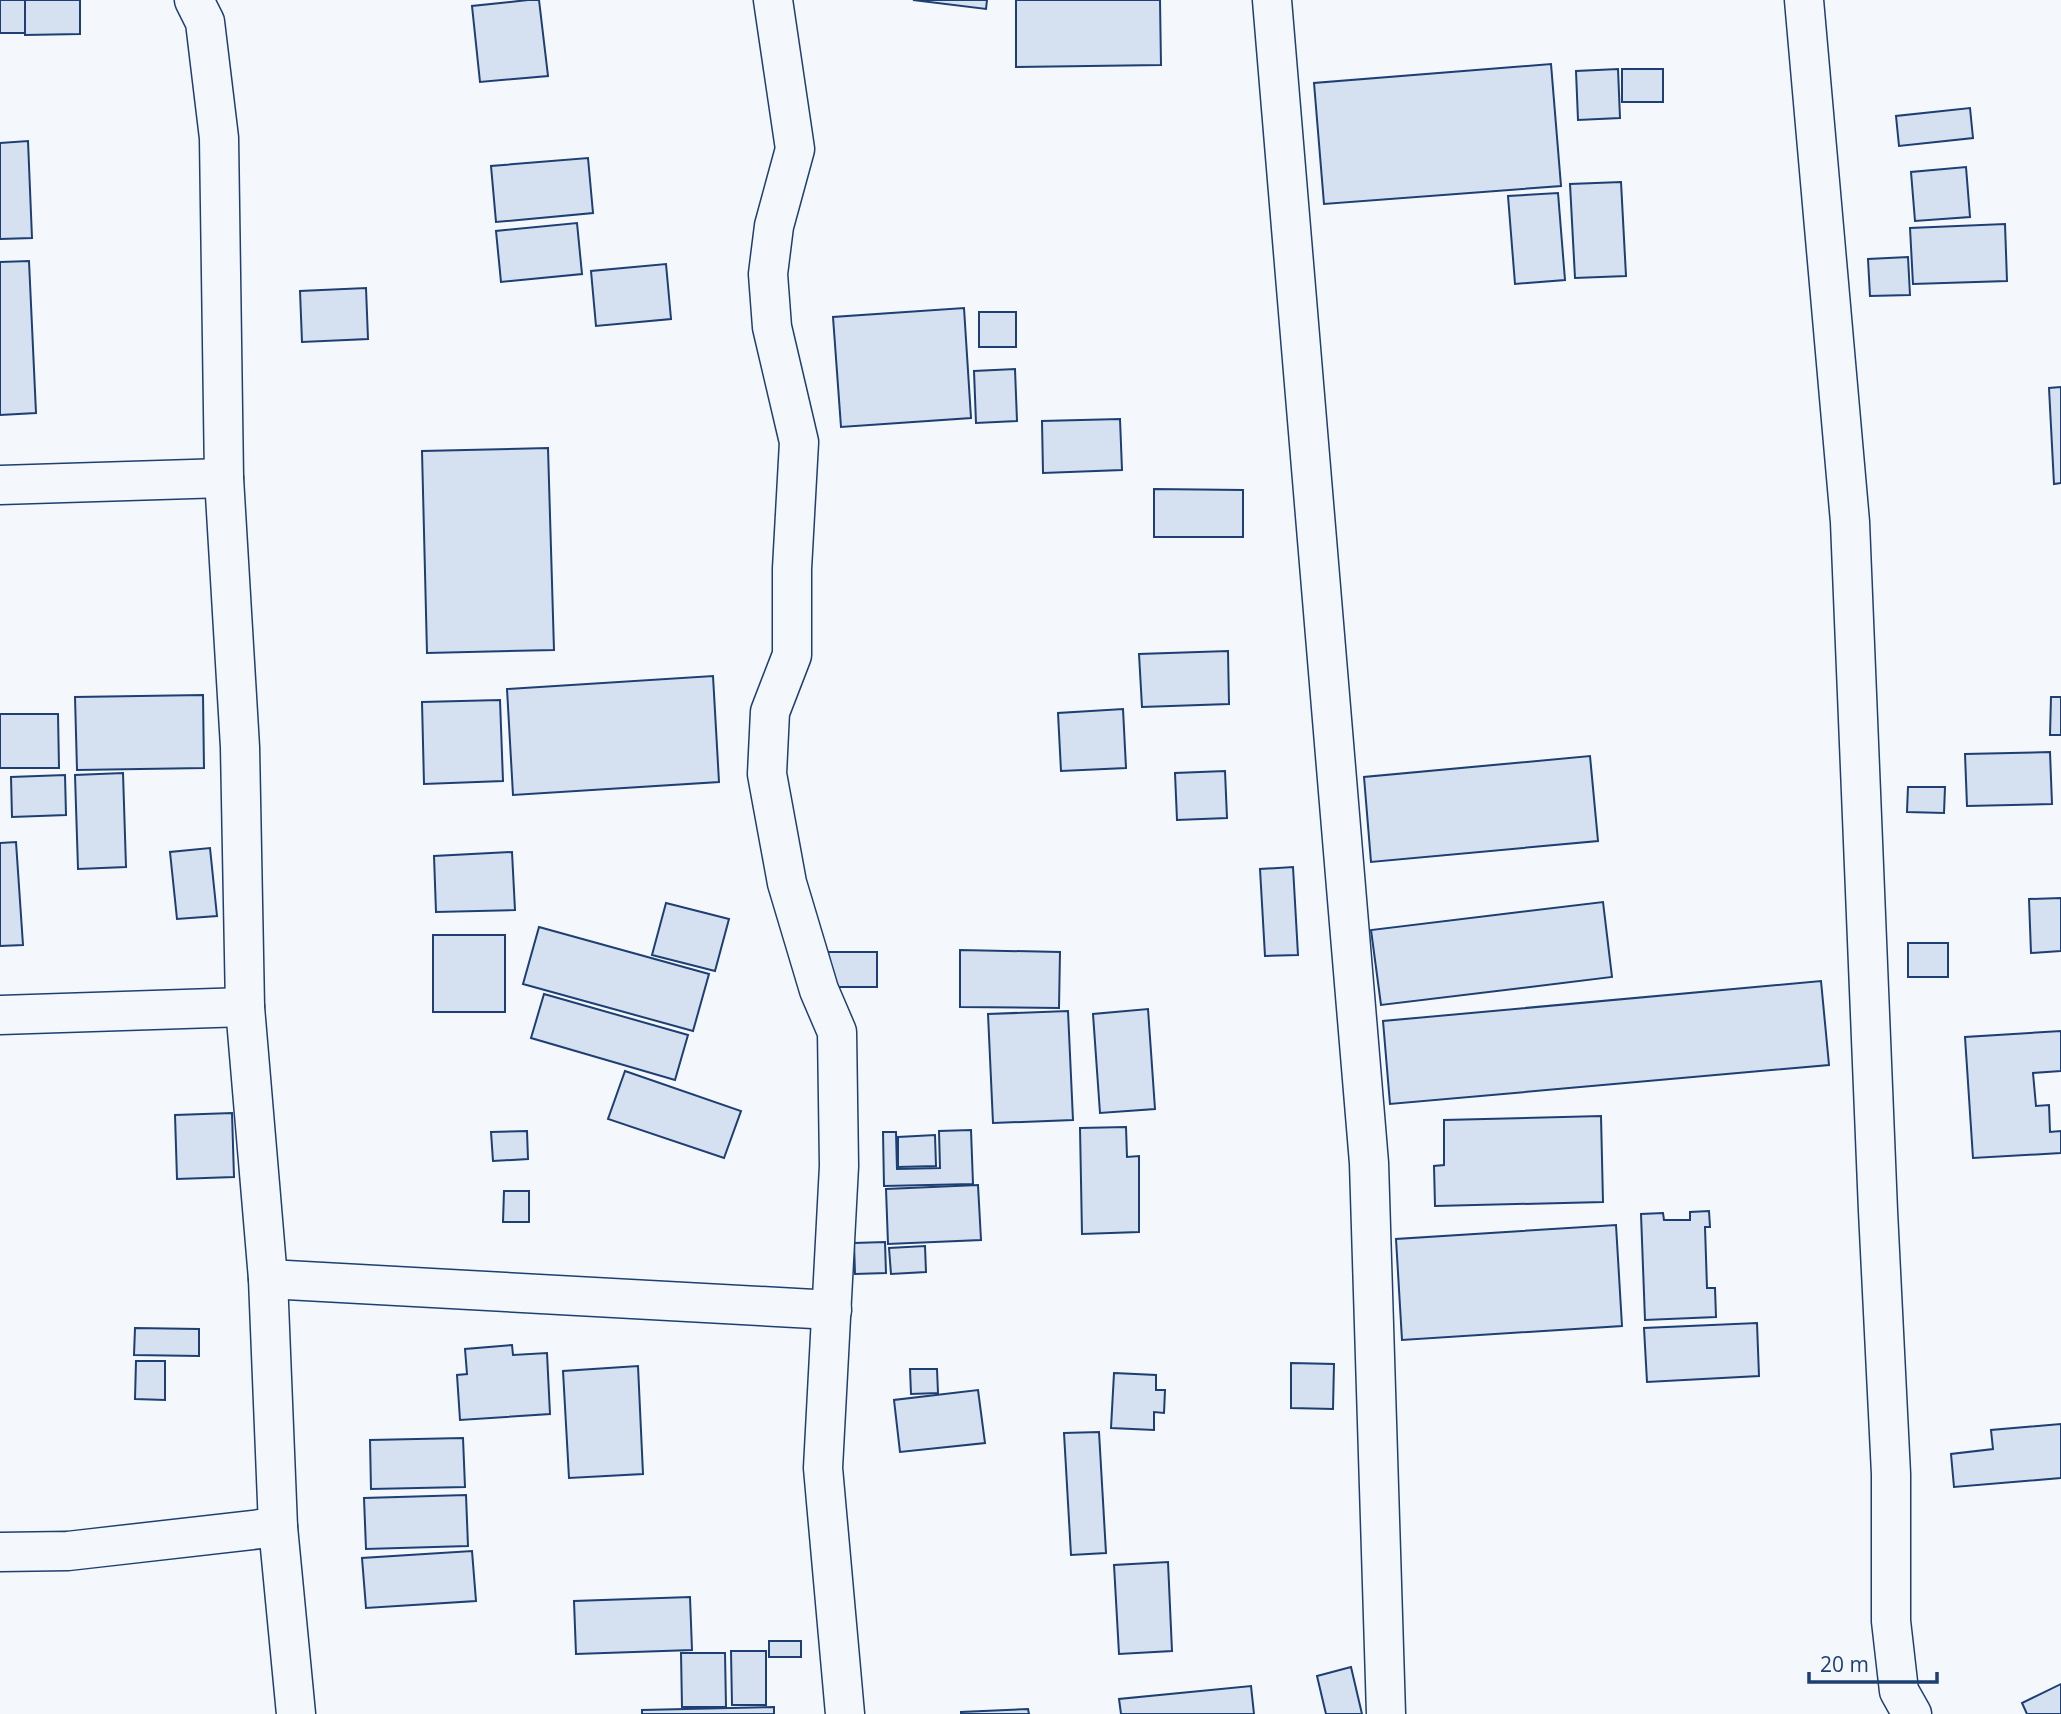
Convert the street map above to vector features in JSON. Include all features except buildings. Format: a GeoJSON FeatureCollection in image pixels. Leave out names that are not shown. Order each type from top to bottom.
{"type":"FeatureCollection","features":[{"type":"Feature","properties":{"kind":"street"},"geometry":{"type":"LineString","coordinates":[[194,0],[205,22],[219,138],[224,478],[240,747],[245,1007],[268,1279],[278,1527],[296,1714]]}},
{"type":"Feature","properties":{"kind":"street"},"geometry":{"type":"LineString","coordinates":[[773,0],[795,149],[774,226],[768,274],[772,327],[799,442],[792,569],[792,655],[771,712],[767,774],[787,883],[819,990],[836,1032],[839,1166],[823,1468],[845,1714]]}},
{"type":"Feature","properties":{"kind":"street"},"geometry":{"type":"LineString","coordinates":[[1272,0],[1369,1163],[1385,1714]]}},
{"type":"Feature","properties":{"kind":"street"},"geometry":{"type":"LineString","coordinates":[[1804,0],[1850,522],[1878,1211],[1892,1474],[1892,1621],[1899,1691],[1912,1714]]}},
{"type":"Feature","properties":{"kind":"street"},"geometry":{"type":"LineString","coordinates":[[0,485],[224,478]]}},
{"type":"Feature","properties":{"kind":"street"},"geometry":{"type":"LineString","coordinates":[[0,1015],[245,1007]]}},
{"type":"Feature","properties":{"kind":"street"},"geometry":{"type":"LineString","coordinates":[[268,1279],[832,1310]]}},
{"type":"Feature","properties":{"kind":"street"},"geometry":{"type":"LineString","coordinates":[[0,1552],[68,1551],[278,1527]]}}]}
